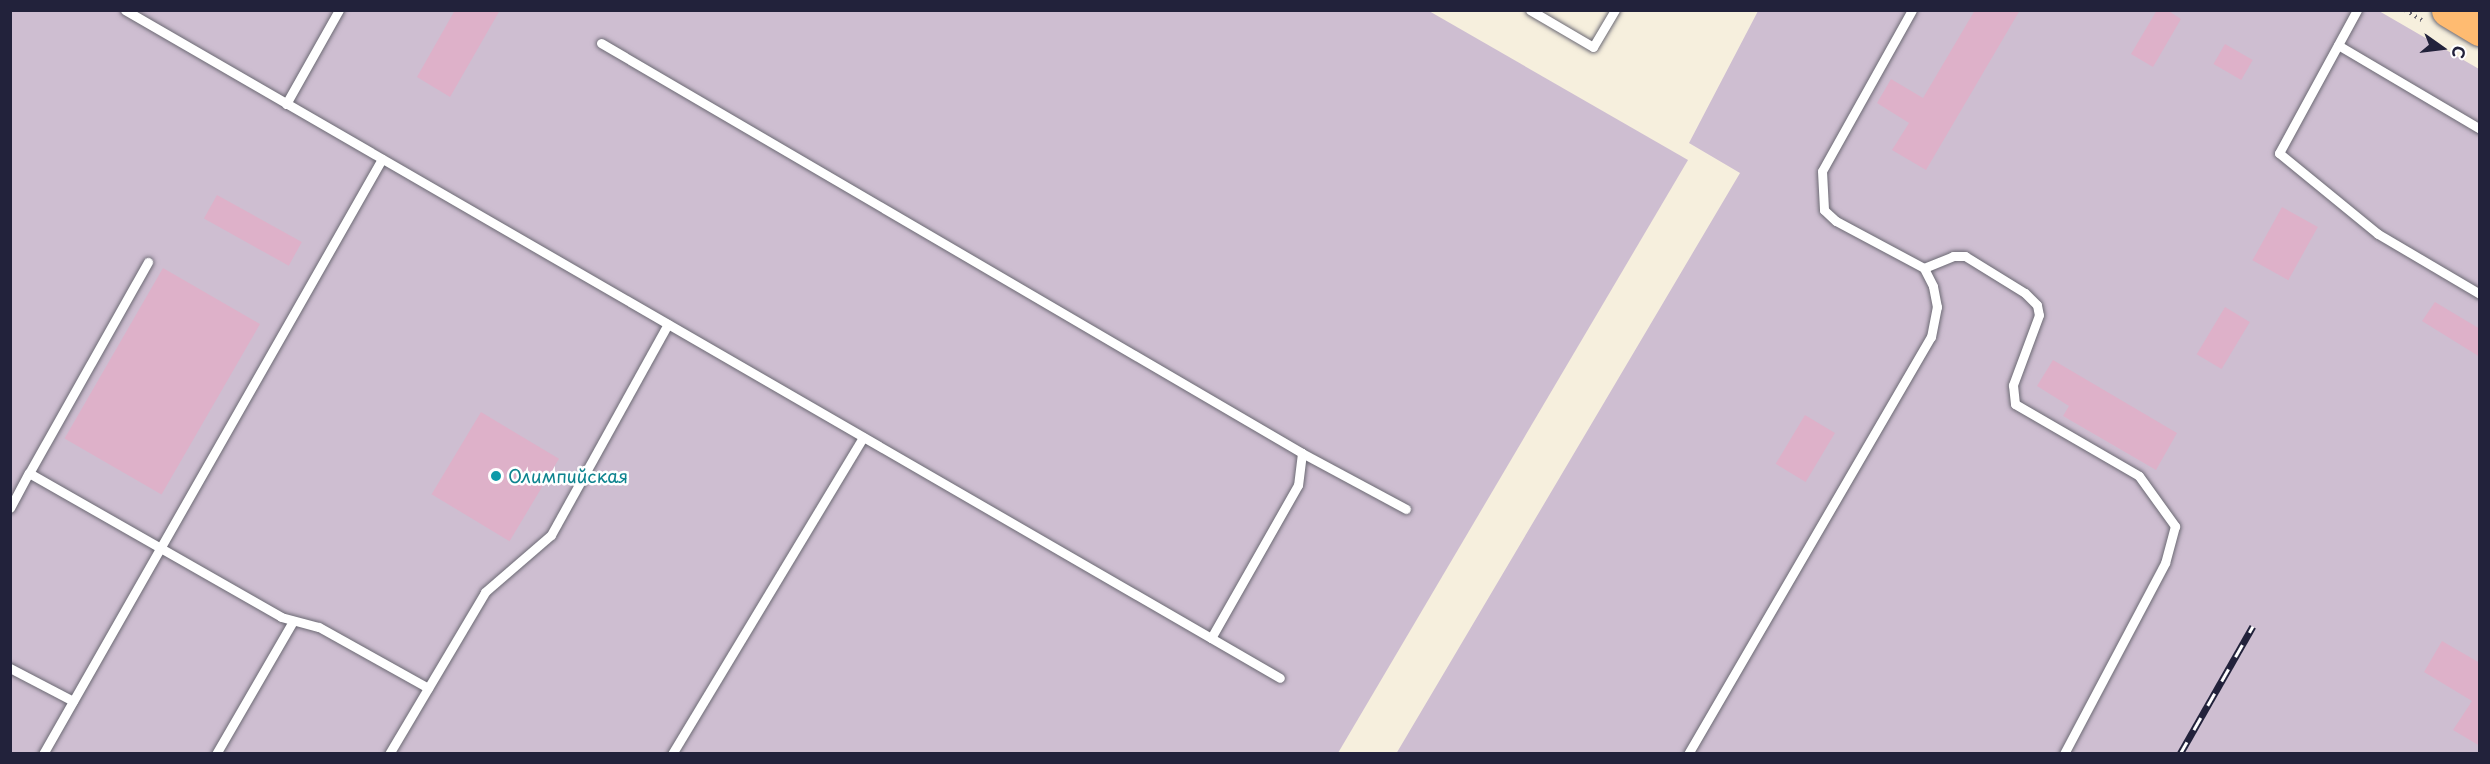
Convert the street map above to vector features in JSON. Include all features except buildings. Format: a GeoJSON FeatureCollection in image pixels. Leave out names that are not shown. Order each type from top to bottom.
{"type":"FeatureCollection","features":[{"type":"Feature","properties":{"kind":"highway"},"geometry":{"type":"LineString","coordinates":[[2448,10],[2480,29]]}},
{"type":"Feature","properties":{"kind":"lane"},"geometry":{"type":"LineString","coordinates":[[125,10],[1280,678]]}},
{"type":"Feature","properties":{"kind":"lane"},"geometry":{"type":"LineString","coordinates":[[286,104],[339,10]]}},
{"type":"Feature","properties":{"kind":"lane"},"geometry":{"type":"LineString","coordinates":[[1530,10],[1593,47],[1616,10]]}},
{"type":"Feature","properties":{"kind":"lane"},"geometry":{"type":"LineString","coordinates":[[1688,753],[1931,337],[1937,307],[1933,286],[1924,268],[1836,221],[1824,210],[1820,193],[1822,171],[1912,10]]}},
{"type":"Feature","properties":{"kind":"lane"},"geometry":{"type":"LineString","coordinates":[[2357,10],[2278,153],[2378,234],[2480,294]]}},
{"type":"Feature","properties":{"kind":"lane"},"geometry":{"type":"LineString","coordinates":[[601,43],[1302,453],[1406,509]]}},
{"type":"Feature","properties":{"kind":"lane"},"geometry":{"type":"LineString","coordinates":[[2338,45],[2480,129]]}},
{"type":"Feature","properties":{"kind":"lane"},"geometry":{"type":"LineString","coordinates":[[43,753],[382,159]]}},
{"type":"Feature","properties":{"kind":"lane"},"geometry":{"type":"LineString","coordinates":[[1924,268],[1953,256],[1965,256],[2037,305],[2037,326],[2013,385],[2015,404],[2139,476],[2175,526],[2165,563],[2064,753]]}},
{"type":"Feature","properties":{"kind":"lane"},"geometry":{"type":"LineString","coordinates":[[10,508],[148,262]]}},
{"type":"Feature","properties":{"kind":"lane"},"geometry":{"type":"LineString","coordinates":[[389,753],[485,592],[551,535],[668,324]]}},
{"type":"Feature","properties":{"kind":"lane"},"geometry":{"type":"LineString","coordinates":[[672,753],[863,437]]}},
{"type":"Feature","properties":{"kind":"lane"},"geometry":{"type":"LineString","coordinates":[[1211,638],[1298,485],[1302,453]]}},
{"type":"Feature","properties":{"kind":"lane"},"geometry":{"type":"LineString","coordinates":[[29,473],[161,546],[281,617],[320,627],[428,688]]}},
{"type":"Feature","properties":{"kind":"lane"},"geometry":{"type":"LineString","coordinates":[[216,753],[293,621]]}},
{"type":"Feature","properties":{"kind":"lane"},"geometry":{"type":"LineString","coordinates":[[10,668],[72,701]]}},
{"type":"Feature","properties":{"kind":"shaded area"},"geometry":{"type":"Polygon","coordinates":[[[10,11],[1429,11],[1688,160],[1338,753],[11,753],[10,11]]]}},
{"type":"Feature","properties":{"kind":"shaded area"},"geometry":{"type":"Polygon","coordinates":[[[1758,11],[2379,11],[2479,69],[2479,753],[1396,754],[1740,173],[1689,143],[1758,11]]]}},
{"type":"Feature","properties":{"kind":"railway"},"geometry":{"type":"LineString","coordinates":[[2180,754],[2253,626]]}},
{"type":"Feature","properties":{"kind":"place","name":"Олимпийская"},"geometry":{"type":"Point","coordinates":[496,476]}}]}
